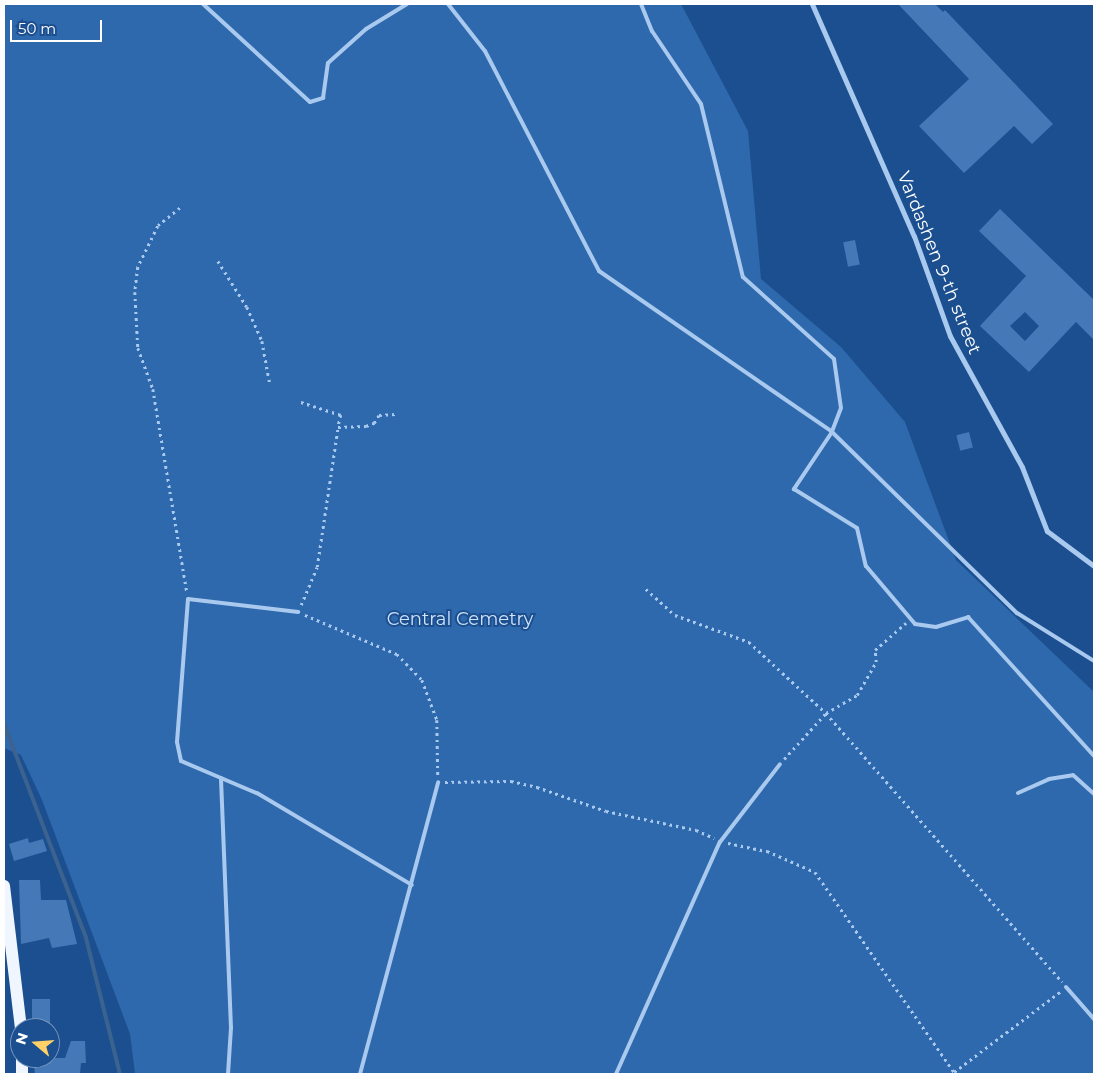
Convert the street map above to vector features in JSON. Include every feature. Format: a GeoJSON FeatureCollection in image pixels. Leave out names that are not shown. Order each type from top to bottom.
{"type":"FeatureCollection","features":[{"type":"Feature","properties":{"kind":"main road"},"geometry":{"type":"LineString","coordinates":[[4,886],[20,1018]]}},
{"type":"Feature","properties":{"kind":"street","name":"Vardashen 9-th street"},"geometry":{"type":"LineString","coordinates":[[812,4],[914,236],[950,336],[1022,467],[1047,530],[1094,566]]}},
{"type":"Feature","properties":{"kind":"lane"},"geometry":{"type":"LineString","coordinates":[[203,4],[310,102],[323,98],[328,64],[366,29],[407,4]]}},
{"type":"Feature","properties":{"kind":"lane"},"geometry":{"type":"LineString","coordinates":[[448,4],[484,51],[599,271],[832,432],[1018,613],[1094,660]]}},
{"type":"Feature","properties":{"kind":"lane"},"geometry":{"type":"LineString","coordinates":[[641,4],[652,31],[701,104],[744,277],[834,359],[841,408],[832,432],[794,489],[857,528],[866,566],[915,624],[936,627],[968,617],[1094,756]]}},
{"type":"Feature","properties":{"kind":"lane"},"geometry":{"type":"LineString","coordinates":[[298,612],[188,599],[177,742],[181,761],[257,793],[412,885]]}},
{"type":"Feature","properties":{"kind":"lane"},"geometry":{"type":"LineString","coordinates":[[616,1074],[720,842],[780,764]]}},
{"type":"Feature","properties":{"kind":"lane"},"geometry":{"type":"LineString","coordinates":[[1018,794],[1049,779],[1073,775],[1094,794]]}},
{"type":"Feature","properties":{"kind":"lane"},"geometry":{"type":"LineString","coordinates":[[220,778],[231,1028],[228,1074]]}},
{"type":"Feature","properties":{"kind":"lane"},"geometry":{"type":"LineString","coordinates":[[360,1074],[438,782]]}},
{"type":"Feature","properties":{"kind":"lane"},"geometry":{"type":"LineString","coordinates":[[1066,987],[1094,1019]]}},
{"type":"Feature","properties":{"kind":"path"},"geometry":{"type":"LineString","coordinates":[[180,208],[158,226],[138,267],[135,292],[138,348],[152,389],[188,599]]}},
{"type":"Feature","properties":{"kind":"path"},"geometry":{"type":"LineString","coordinates":[[218,261],[248,307],[262,341],[270,384]]}},
{"type":"Feature","properties":{"kind":"path"},"geometry":{"type":"LineString","coordinates":[[302,402],[341,415],[317,567],[298,612],[398,654],[422,680],[437,720],[438,782],[511,782],[537,787],[606,811],[696,830],[720,842],[767,850],[815,872],[954,1072],[1066,987],[826,713],[748,642],[676,615],[646,589]]}},
{"type":"Feature","properties":{"kind":"path"},"geometry":{"type":"LineString","coordinates":[[338,427],[366,426],[374,423],[379,415],[396,414]]}},
{"type":"Feature","properties":{"kind":"path"},"geometry":{"type":"LineString","coordinates":[[780,764],[826,713],[856,695],[876,662],[875,650],[910,618]]}},
{"type":"Feature","properties":{"kind":"green space","name":"Central Cemetry"},"geometry":{"type":"Polygon","coordinates":[[[4,4],[681,4],[748,131],[761,279],[841,347],[905,422],[956,560],[1094,692],[1094,1074],[135,1074],[130,1034],[42,800],[21,755],[4,748],[4,4]]]}},
{"type":"Feature","properties":{"kind":"building"},"geometry":{"type":"Polygon","coordinates":[[[898,4],[935,4],[943,12],[945,10],[1053,124],[1032,144],[1014,126],[964,173],[919,126],[969,79],[898,4]]]}},
{"type":"Feature","properties":{"kind":"building"},"geometry":{"type":"Polygon","coordinates":[[[1000,209],[1094,300],[1094,340],[1076,322],[1029,372],[980,326],[1026,276],[979,231],[1000,209]],[[1025,312],[1010,326],[1025,341],[1039,326],[1025,312]]]}},
{"type":"Feature","properties":{"kind":"building"},"geometry":{"type":"Polygon","coordinates":[[[855,240],[860,265],[848,267],[843,242],[855,240]]]}},
{"type":"Feature","properties":{"kind":"building"},"geometry":{"type":"Polygon","coordinates":[[[969,432],[973,448],[960,451],[956,435],[969,432]]]}},
{"type":"Feature","properties":{"kind":"building"},"geometry":{"type":"Polygon","coordinates":[[[28,838],[29,843],[43,839],[47,851],[14,861],[9,844],[28,838]]]}},
{"type":"Feature","properties":{"kind":"building"},"geometry":{"type":"Polygon","coordinates":[[[19,880],[40,880],[41,900],[66,900],[77,944],[52,948],[49,938],[21,944],[19,880]]]}},
{"type":"Feature","properties":{"kind":"building"},"geometry":{"type":"Polygon","coordinates":[[[32,999],[50,999],[50,1018],[32,1018],[32,999]]]}},
{"type":"Feature","properties":{"kind":"building"},"geometry":{"type":"Polygon","coordinates":[[[71,1041],[85,1041],[86,1063],[81,1063],[80,1074],[35,1074],[34,1068],[60,1068],[60,1058],[65,1058],[71,1041]]]}},
{"type":"Feature","properties":{"kind":"waterway"},"geometry":{"type":"LineString","coordinates":[[4,724],[86,938],[120,1074]]}}]}
